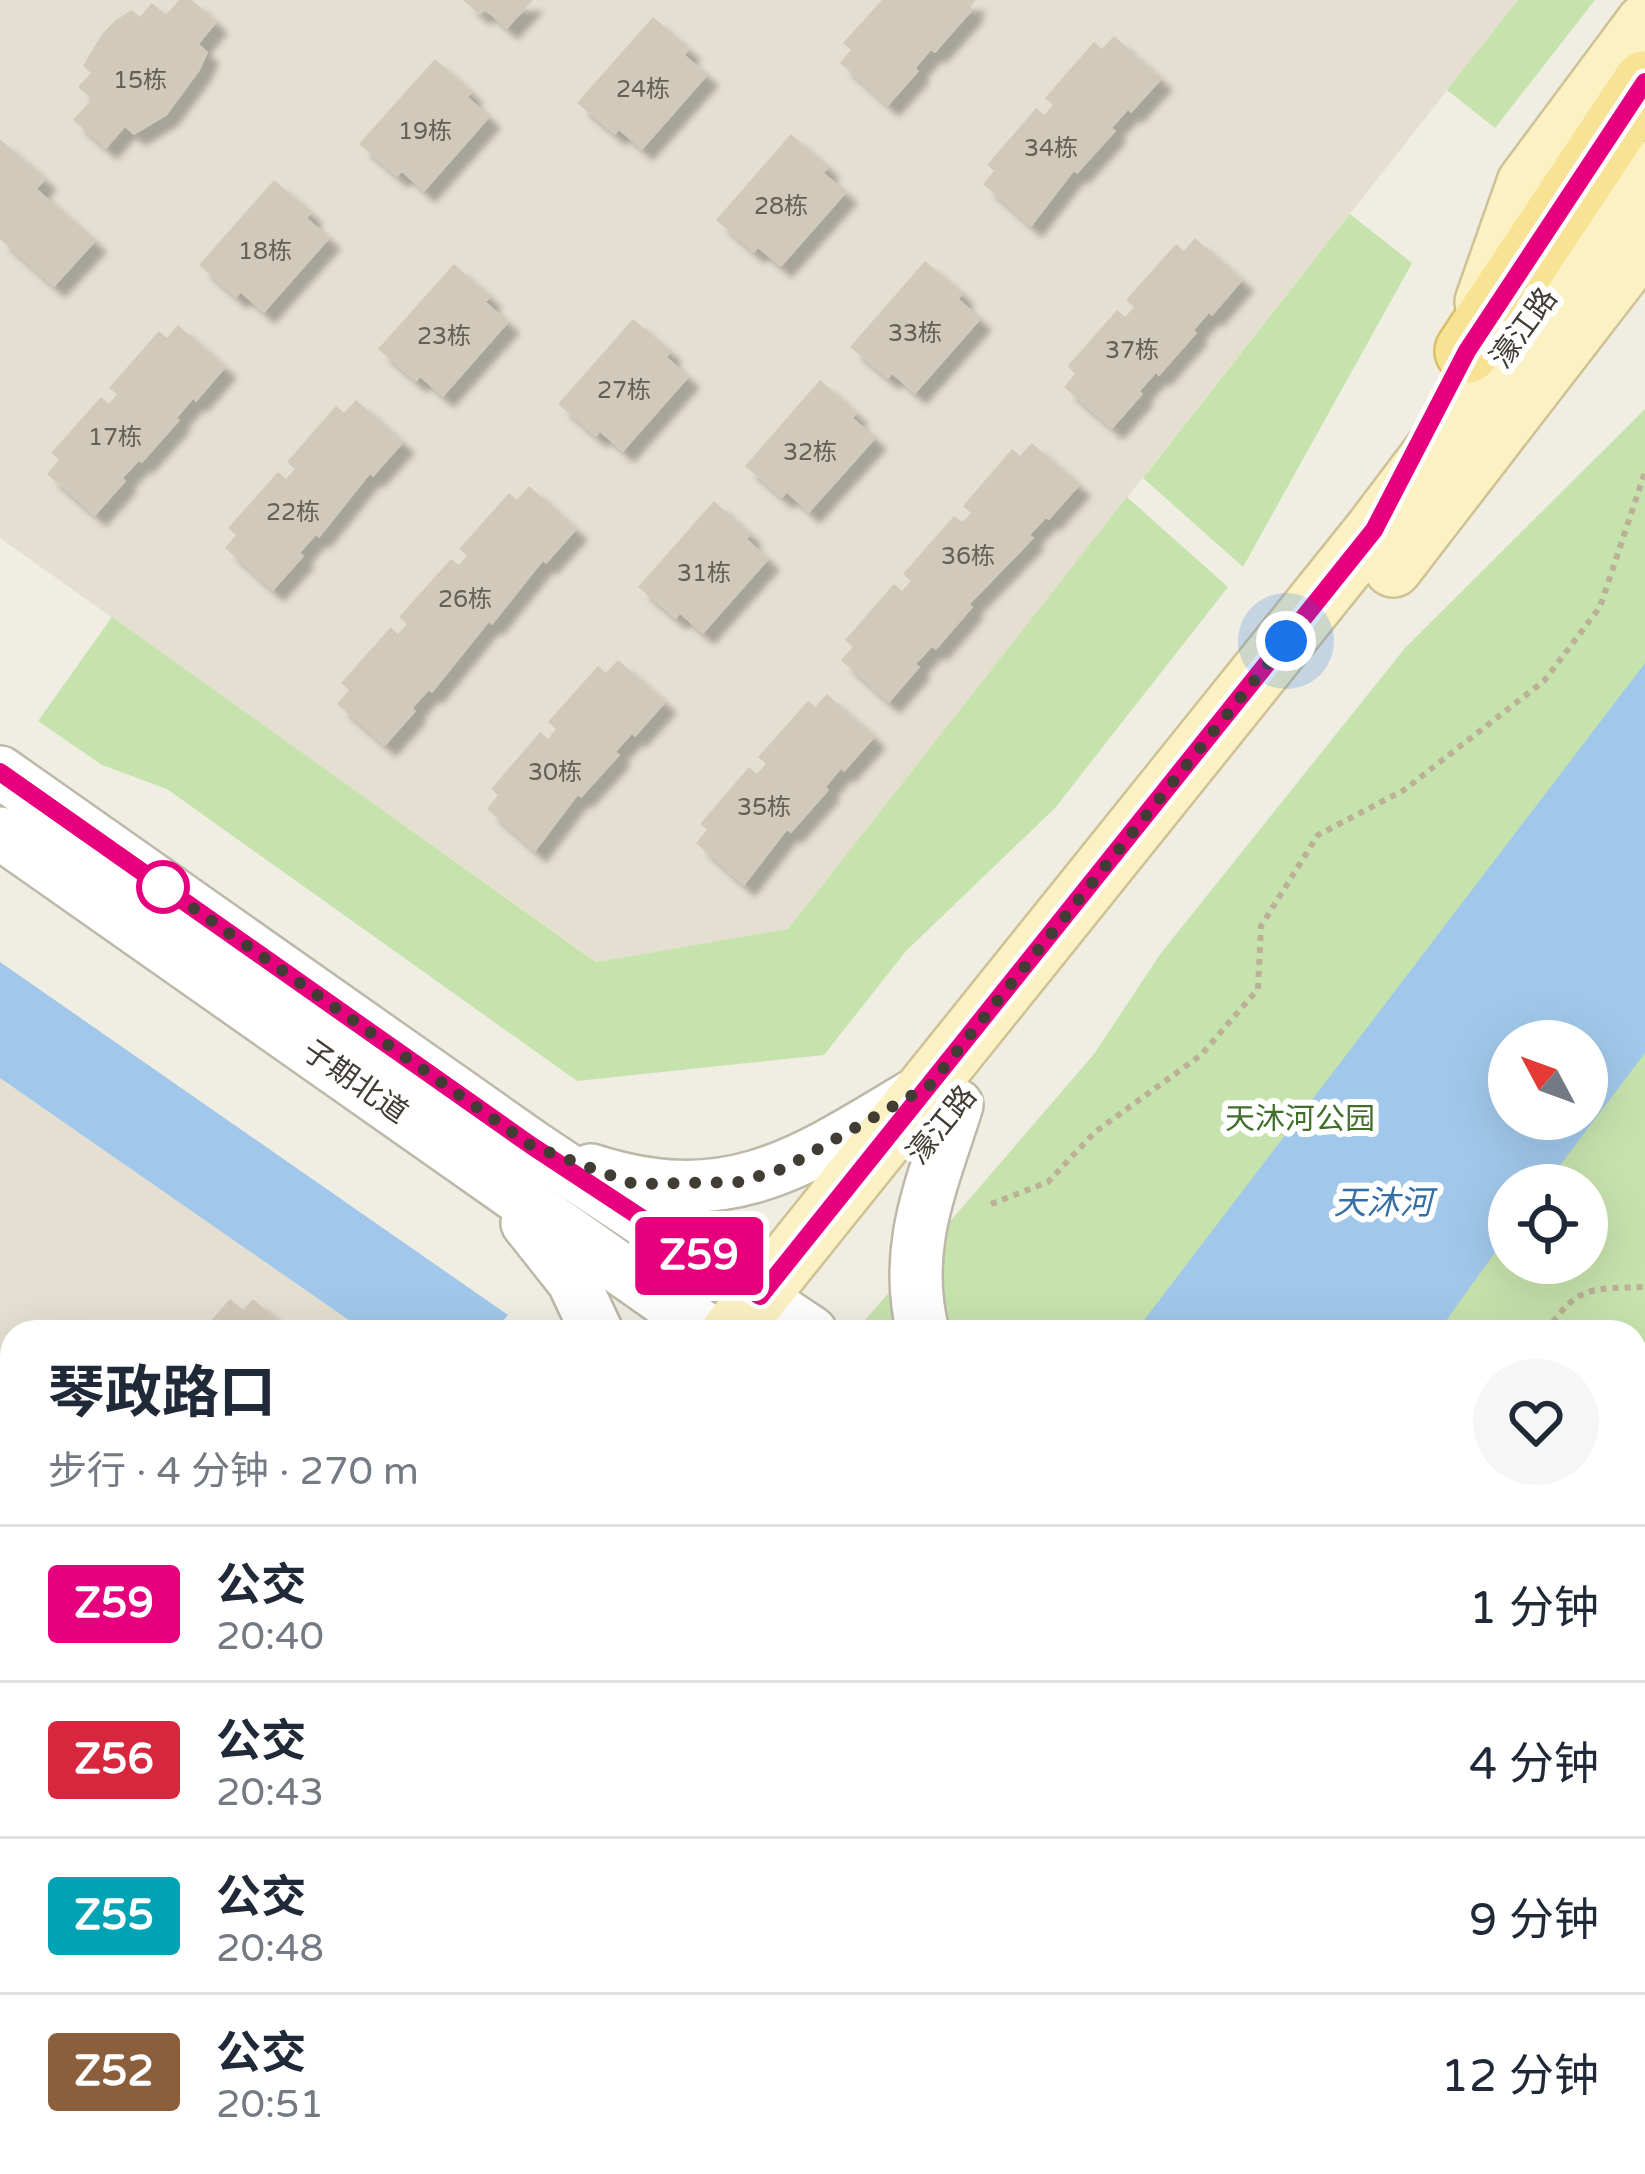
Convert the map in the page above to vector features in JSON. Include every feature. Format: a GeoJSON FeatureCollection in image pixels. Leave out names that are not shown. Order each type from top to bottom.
{"type":"FeatureCollection","features":[{"type":"Feature","properties":{"kind":"main road"},"geometry":{"type":"LineString","coordinates":[[1390,541],[1467,351],[1526,183],[1645,22]]}},
{"type":"Feature","properties":{"kind":"main road"},"geometry":{"type":"LineString","coordinates":[[1467,351],[1645,82]]}},
{"type":"Feature","properties":{"kind":"main road","name":"濠江路"},"geometry":{"type":"LineString","coordinates":[[1390,541],[1645,170]]}},
{"type":"Feature","properties":{"kind":"main road","name":"濠江路"},"geometry":{"type":"LineString","coordinates":[[775,1320],[944,1095],[1390,541],[1645,241]]}},
{"type":"Feature","properties":{"kind":"main road"},"geometry":{"type":"LineString","coordinates":[[1390,541],[1645,306]]}},
{"type":"Feature","properties":{"kind":"street","name":"子期北道"},"geometry":{"type":"LineString","coordinates":[[0,772],[532,1146]]}},
{"type":"Feature","properties":{"kind":"street","name":"子期北道"},"geometry":{"type":"LineString","coordinates":[[0,833],[693,1320]]}},
{"type":"Feature","properties":{"kind":"street"},"geometry":{"type":"LineString","coordinates":[[532,1146],[634,1184],[740,1182],[785,1168],[944,1095]]}},
{"type":"Feature","properties":{"kind":"street"},"geometry":{"type":"LineString","coordinates":[[920,1320],[914,1291],[914,1250],[944,1095]]}},
{"type":"Feature","properties":{"kind":"street"},"geometry":{"type":"LineString","coordinates":[[532,1146],[770,1320]]}},
{"type":"Feature","properties":{"kind":"street"},"geometry":{"type":"LineString","coordinates":[[494,1180],[573,1280],[591,1320]]}},
{"type":"Feature","properties":{"kind":"path"},"geometry":{"type":"LineString","coordinates":[[991,1204],[1048,1182],[1095,1132],[1201,1055],[1258,989],[1261,926],[1318,836],[1403,790],[1544,681],[1600,607],[1645,472]]}},
{"type":"Feature","properties":{"kind":"path"},"geometry":{"type":"LineString","coordinates":[[1554,1320],[1585,1290],[1645,1287]]}},
{"type":"Feature","properties":{"kind":"shaded area"},"geometry":{"type":"Polygon","coordinates":[[[0,0],[1518,0],[788,929],[597,962],[0,538],[0,0]]]}},
{"type":"Feature","properties":{"kind":"shaded area"},"geometry":{"type":"Polygon","coordinates":[[[0,1078],[349,1320],[0,1320],[0,1078]]]}},
{"type":"Feature","properties":{"kind":"green space"},"geometry":{"type":"Polygon","coordinates":[[[1518,0],[1595,0],[1495,128],[1447,90],[1518,0]]]}},
{"type":"Feature","properties":{"kind":"green space"},"geometry":{"type":"Polygon","coordinates":[[[1350,214],[1412,263],[1243,567],[1143,478],[1350,214]]]}},
{"type":"Feature","properties":{"kind":"green space","name":"天沐河公园"},"geometry":{"type":"Polygon","coordinates":[[[1645,409],[1645,1320],[865,1320],[1094,1054],[1161,953],[1405,648],[1645,409]]]}},
{"type":"Feature","properties":{"kind":"green space"},"geometry":{"type":"Polygon","coordinates":[[[1127,497],[1228,587],[1055,808],[906,951],[824,1055],[577,1081],[167,789],[102,765],[38,721],[112,617],[596,962],[788,929],[1127,497]]]}},
{"type":"Feature","properties":{"kind":"water","name":"天沐河"},"geometry":{"type":"Polygon","coordinates":[[[1645,663],[1645,1053],[1608,1102],[1608,1020],[1488,1020],[1488,1140],[1579,1140],[1561,1164],[1488,1164],[1488,1262],[1447,1320],[1144,1320],[1645,663]]]}},
{"type":"Feature","properties":{"kind":"water"},"geometry":{"type":"Polygon","coordinates":[[[0,962],[508,1315],[504,1320],[349,1320],[0,1078],[0,962]]]}},
{"type":"Feature","properties":{"kind":"building"},"geometry":{"type":"Polygon","coordinates":[[[179,0],[192,0],[217,22],[199,44],[208,52],[200,70],[167,115],[134,135],[125,127],[106,149],[73,120],[92,99],[78,87],[91,73],[83,66],[116,20],[132,10],[140,17],[152,3],[166,15],[179,0]]]}},
{"type":"Feature","properties":{"kind":"building"},"geometry":{"type":"Polygon","coordinates":[[[463,0],[533,0],[507,29],[484,9],[480,15],[463,0]]]}},
{"type":"Feature","properties":{"kind":"building"},"geometry":{"type":"Polygon","coordinates":[[[882,0],[976,0],[970,7],[973,10],[935,53],[931,50],[888,106],[840,63],[851,50],[843,43],[882,0]]]}},
{"type":"Feature","properties":{"kind":"building"},"geometry":{"type":"Polygon","coordinates":[[[653,17],[690,49],[685,55],[708,75],[642,150],[619,130],[615,135],[577,103],[653,17]]]}},
{"type":"Feature","properties":{"kind":"building"},"geometry":{"type":"Polygon","coordinates":[[[1114,36],[1162,79],[1112,128],[1116,131],[1077,174],[1074,171],[1031,227],[983,184],[994,171],[987,165],[1036,108],[1044,115],[1053,105],[1045,98],[1094,42],[1102,49],[1114,36]]]}},
{"type":"Feature","properties":{"kind":"building"},"geometry":{"type":"Polygon","coordinates":[[[435,59],[472,92],[468,97],[490,117],[424,192],[402,172],[397,177],[359,144],[435,59]]]}},
{"type":"Feature","properties":{"kind":"building"},"geometry":{"type":"Polygon","coordinates":[[[791,134],[829,167],[824,173],[847,192],[781,267],[758,248],[754,253],[716,220],[791,134]]]}},
{"type":"Feature","properties":{"kind":"building"},"geometry":{"type":"Polygon","coordinates":[[[0,139],[46,179],[37,189],[96,241],[54,287],[0,239],[0,139]]]}},
{"type":"Feature","properties":{"kind":"building"},"geometry":{"type":"Polygon","coordinates":[[[274,180],[312,213],[307,218],[330,238],[264,313],[241,293],[236,298],[199,265],[274,180]]]}},
{"type":"Feature","properties":{"kind":"building"},"geometry":{"type":"Polygon","coordinates":[[[1195,238],[1243,280],[1194,330],[1197,333],[1159,376],[1156,373],[1140,391],[1143,394],[1112,429],[1064,387],[1075,374],[1068,366],[1117,310],[1125,317],[1134,307],[1126,300],[1176,244],[1184,251],[1195,238]]]}},
{"type":"Feature","properties":{"kind":"building"},"geometry":{"type":"Polygon","coordinates":[[[925,261],[963,293],[959,299],[981,319],[915,394],[892,374],[888,379],[850,347],[925,261]]]}},
{"type":"Feature","properties":{"kind":"building"},"geometry":{"type":"Polygon","coordinates":[[[454,264],[491,297],[486,302],[509,322],[443,397],[420,377],[416,382],[378,349],[454,264]]]}},
{"type":"Feature","properties":{"kind":"building"},"geometry":{"type":"Polygon","coordinates":[[[633,319],[671,351],[667,357],[689,377],[623,452],[600,432],[596,437],[558,404],[633,319]]]}},
{"type":"Feature","properties":{"kind":"building"},"geometry":{"type":"Polygon","coordinates":[[[178,325],[226,367],[196,402],[193,399],[142,463],[123,478],[126,481],[95,516],[47,474],[59,460],[51,453],[101,397],[109,404],[117,394],[109,388],[159,331],[167,338],[178,325]]]}},
{"type":"Feature","properties":{"kind":"building"},"geometry":{"type":"Polygon","coordinates":[[[820,380],[857,413],[853,418],[876,438],[809,513],[787,493],[782,498],[745,466],[820,380]]]}},
{"type":"Feature","properties":{"kind":"building"},"geometry":{"type":"Polygon","coordinates":[[[356,400],[404,442],[373,477],[370,474],[319,538],[316,535],[300,553],[304,556],[273,591],[225,548],[236,535],[228,528],[278,472],[286,479],[295,469],[287,462],[336,406],[344,413],[356,400]]]}},
{"type":"Feature","properties":{"kind":"building"},"geometry":{"type":"Polygon","coordinates":[[[1032,443],[1080,485],[1030,535],[1034,538],[970,604],[973,607],[936,650],[932,647],[916,664],[920,667],[889,703],[841,660],[853,647],[845,640],[894,584],[902,591],[911,581],[903,574],[954,516],[962,522],[971,513],[963,506],[1012,449],[1020,456],[1032,443]]]}},
{"type":"Feature","properties":{"kind":"building"},"geometry":{"type":"Polygon","coordinates":[[[529,486],[577,529],[546,564],[543,561],[492,625],[489,622],[385,746],[337,704],[349,690],[341,683],[391,627],[398,634],[407,624],[399,617],[451,559],[459,565],[467,556],[459,549],[509,493],[517,500],[529,486]]]}},
{"type":"Feature","properties":{"kind":"building"},"geometry":{"type":"Polygon","coordinates":[[[714,501],[751,534],[747,539],[769,559],[703,634],[680,614],[676,619],[638,587],[714,501]]]}},
{"type":"Feature","properties":{"kind":"building"},"geometry":{"type":"Polygon","coordinates":[[[618,660],[666,702],[616,752],[620,755],[581,798],[578,795],[535,852],[487,809],[498,795],[491,789],[540,732],[548,739],[556,729],[548,722],[598,666],[606,673],[618,660]]]}},
{"type":"Feature","properties":{"kind":"building"},"geometry":{"type":"Polygon","coordinates":[[[827,694],[875,737],[844,772],[841,769],[791,833],[787,830],[744,886],[696,843],[707,830],[700,824],[749,767],[757,774],[766,764],[758,757],[808,701],[815,707],[827,694]]]}},
{"type":"Feature","properties":{"kind":"building"},"geometry":{"type":"Polygon","coordinates":[[[230,1299],[243,1310],[253,1299],[278,1320],[212,1320],[230,1299]]]}},
{"type":"Feature","properties":{"kind":"bus line","name":"Z59"},"geometry":{"type":"LineString","coordinates":[[0,772],[532,1146],[760,1296],[1374,530],[1467,351],[1645,82]]}},
{"type":"Feature","properties":{"kind":"route"},"geometry":{"type":"LineString","coordinates":[[163,887],[152,879],[532,1146],[634,1184],[740,1182],[785,1168],[930,1085],[1286,641]]}}]}
